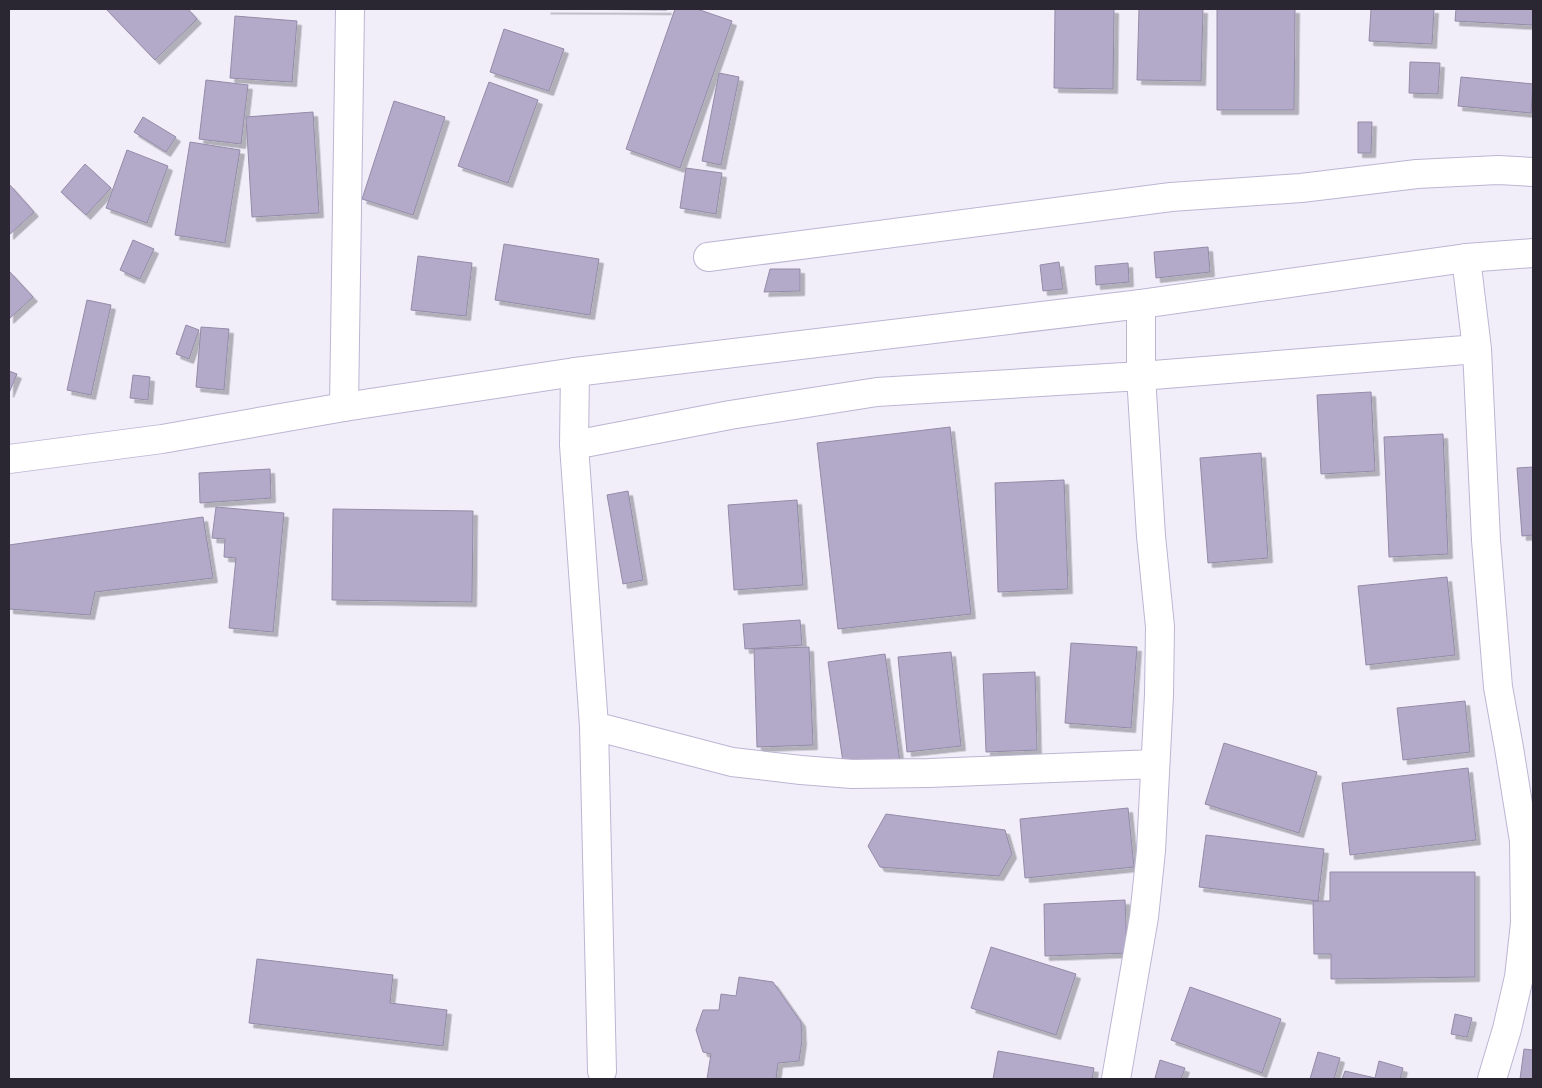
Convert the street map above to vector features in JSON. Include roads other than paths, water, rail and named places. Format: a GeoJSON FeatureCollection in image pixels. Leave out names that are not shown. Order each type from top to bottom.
{"type":"FeatureCollection","features":[{"type":"Feature","properties":{"kind":"street"},"geometry":{"type":"LineString","coordinates":[[344,407],[350,9]]}},
{"type":"Feature","properties":{"kind":"street"},"geometry":{"type":"LineString","coordinates":[[708,257],[1171,197],[1301,188],[1416,174],[1498,170],[1533,172]]}},
{"type":"Feature","properties":{"kind":"street"},"geometry":{"type":"LineString","coordinates":[[9,459],[162,439],[344,407],[575,372],[1142,304],[1466,258],[1533,253]]}},
{"type":"Feature","properties":{"kind":"street"},"geometry":{"type":"LineString","coordinates":[[1466,258],[1477,350],[1486,540],[1498,687],[1510,748],[1524,842],[1525,923],[1519,978],[1507,1029],[1492,1079]]}},
{"type":"Feature","properties":{"kind":"street"},"geometry":{"type":"LineString","coordinates":[[1116,1079],[1144,918],[1151,851],[1160,628],[1151,536],[1141,376],[1142,304]]}},
{"type":"Feature","properties":{"kind":"street"},"geometry":{"type":"LineString","coordinates":[[574,445],[730,415],[877,392],[1141,376],[1477,350]]}},
{"type":"Feature","properties":{"kind":"street"},"geometry":{"type":"LineString","coordinates":[[575,372],[574,445],[594,726],[602,1071]]}},
{"type":"Feature","properties":{"kind":"street"},"geometry":{"type":"LineString","coordinates":[[594,726],[732,762],[852,774],[929,773],[1155,764]]}}]}
